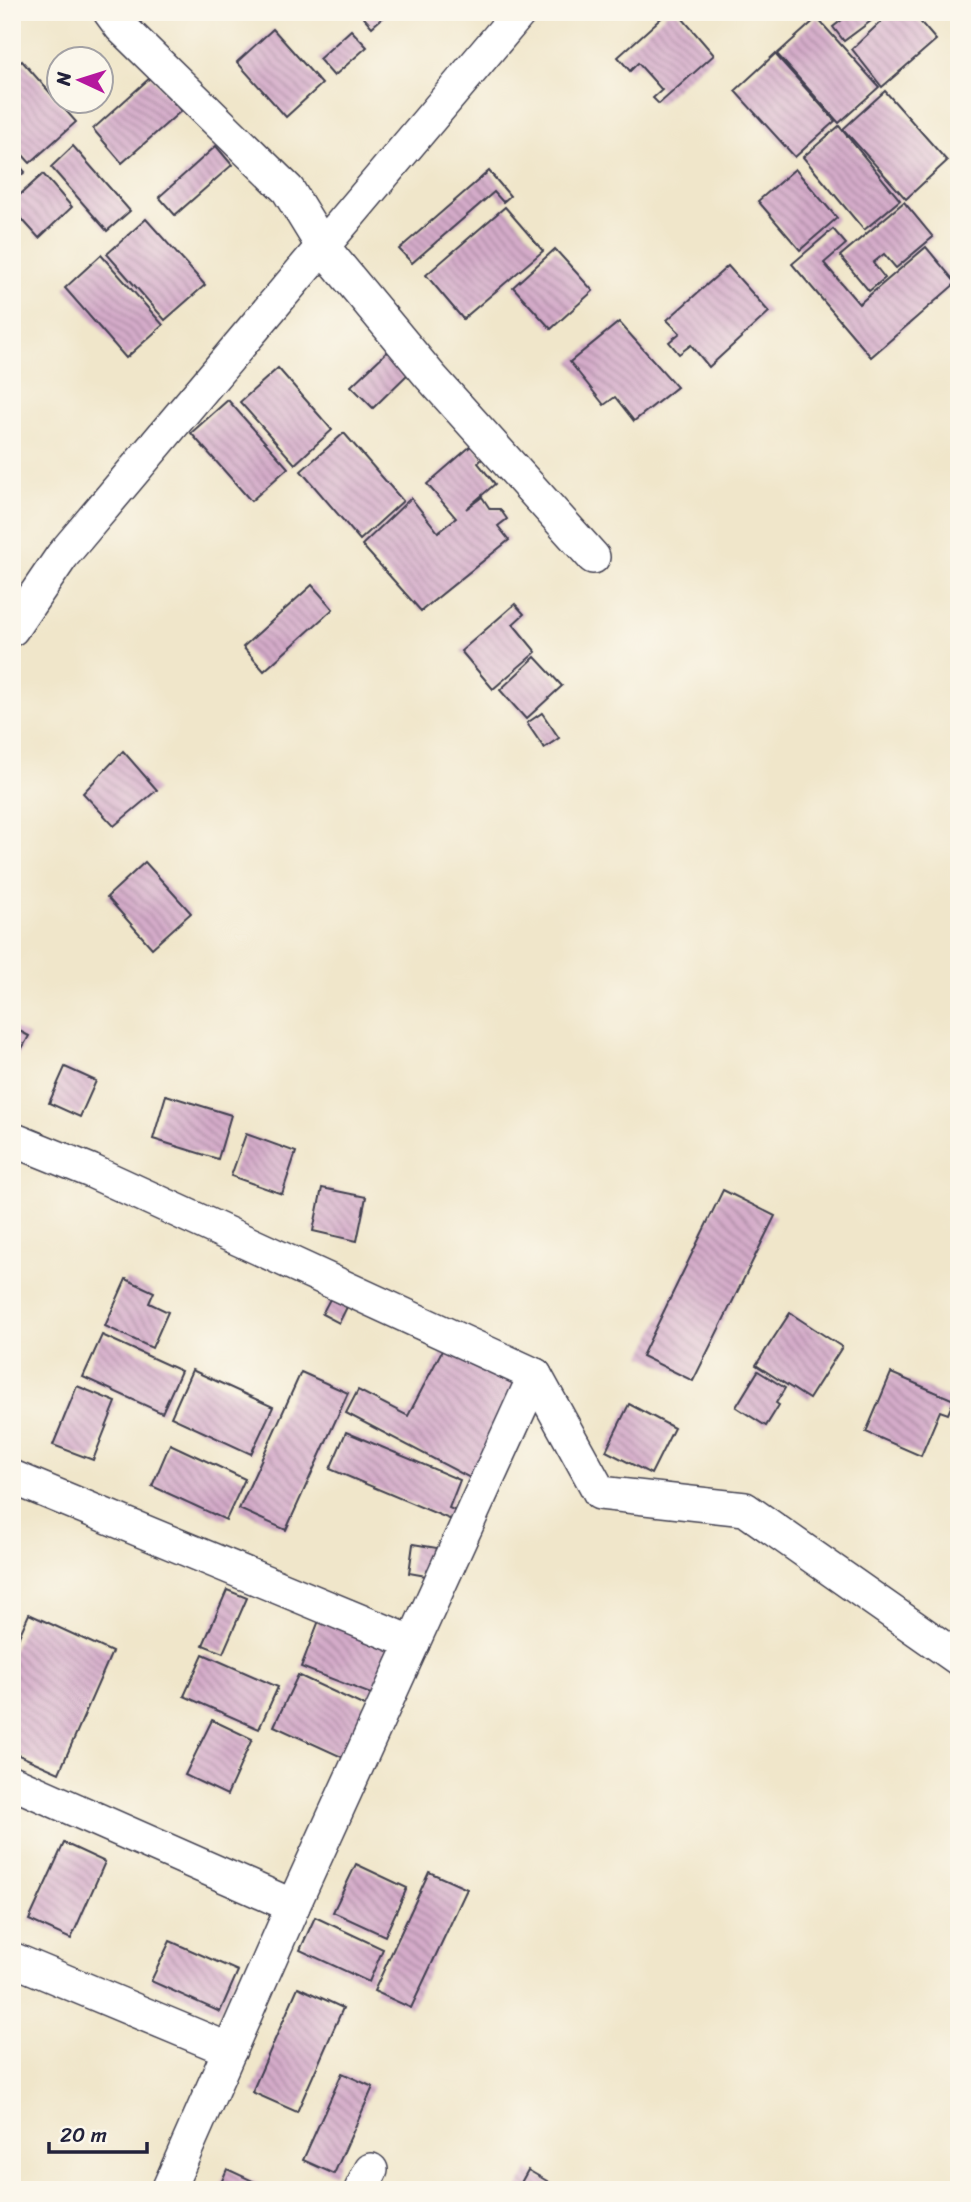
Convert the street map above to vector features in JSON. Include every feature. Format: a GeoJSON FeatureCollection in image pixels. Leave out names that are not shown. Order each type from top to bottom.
{"type":"FeatureCollection","features":[{"type":"Feature","properties":{"kind":"street"},"geometry":{"type":"LineString","coordinates":[[12,629],[62,556],[520,12]]}},
{"type":"Feature","properties":{"kind":"street"},"geometry":{"type":"LineString","coordinates":[[123,17],[288,190],[323,247],[430,376],[593,557]]}},
{"type":"Feature","properties":{"kind":"street"},"geometry":{"type":"LineString","coordinates":[[12,1139],[103,1176],[535,1375],[600,1493],[745,1509],[959,1660]]}},
{"type":"Feature","properties":{"kind":"street"},"geometry":{"type":"LineString","coordinates":[[168,2190],[293,1906],[535,1375]]}},
{"type":"Feature","properties":{"kind":"street"},"geometry":{"type":"LineString","coordinates":[[12,1476],[413,1643]]}},
{"type":"Feature","properties":{"kind":"street"},"geometry":{"type":"LineString","coordinates":[[12,1782],[293,1906]]}},
{"type":"Feature","properties":{"kind":"street"},"geometry":{"type":"LineString","coordinates":[[12,1959],[230,2050]]}},
{"type":"Feature","properties":{"kind":"building"},"geometry":{"type":"Polygon","coordinates":[[[359,12],[389,12],[372,27],[359,12]]]}},
{"type":"Feature","properties":{"kind":"building"},"geometry":{"type":"Polygon","coordinates":[[[668,12],[677,12],[714,55],[659,104],[653,98],[662,90],[638,63],[630,71],[618,57],[668,12]]]}},
{"type":"Feature","properties":{"kind":"building"},"geometry":{"type":"Polygon","coordinates":[[[852,12],[883,12],[844,41],[833,27],[852,12]]]}},
{"type":"Feature","properties":{"kind":"building"},"geometry":{"type":"Polygon","coordinates":[[[891,12],[912,12],[936,40],[882,87],[852,49],[891,12]]]}},
{"type":"Feature","properties":{"kind":"building"},"geometry":{"type":"Polygon","coordinates":[[[817,18],[879,87],[839,123],[777,54],[817,18]]]}},
{"type":"Feature","properties":{"kind":"building"},"geometry":{"type":"Polygon","coordinates":[[[273,29],[322,84],[286,117],[237,62],[273,29]]]}},
{"type":"Feature","properties":{"kind":"building"},"geometry":{"type":"Polygon","coordinates":[[[351,30],[367,47],[334,76],[319,59],[351,30]]]}},
{"type":"Feature","properties":{"kind":"building"},"geometry":{"type":"Polygon","coordinates":[[[775,54],[835,121],[795,157],[735,91],[775,54]]]}},
{"type":"Feature","properties":{"kind":"building"},"geometry":{"type":"Polygon","coordinates":[[[22,61],[46,88],[46,116],[71,116],[76,122],[30,163],[12,143],[12,69],[22,61]]]}},
{"type":"Feature","properties":{"kind":"building"},"geometry":{"type":"Polygon","coordinates":[[[151,77],[181,111],[122,163],[93,129],[108,116],[116,116],[116,108],[151,77]]]}},
{"type":"Feature","properties":{"kind":"building"},"geometry":{"type":"Polygon","coordinates":[[[885,91],[947,161],[906,199],[843,129],[885,91]]]}},
{"type":"Feature","properties":{"kind":"building"},"geometry":{"type":"Polygon","coordinates":[[[839,126],[900,200],[864,230],[803,157],[839,126]]]}},
{"type":"Feature","properties":{"kind":"building"},"geometry":{"type":"Polygon","coordinates":[[[73,146],[130,211],[107,231],[51,167],[73,146]]]}},
{"type":"Feature","properties":{"kind":"building"},"geometry":{"type":"Polygon","coordinates":[[[216,146],[232,165],[175,215],[159,197],[216,146]]]}},
{"type":"Feature","properties":{"kind":"building"},"geometry":{"type":"Polygon","coordinates":[[[12,157],[25,172],[12,183],[12,157]]]}},
{"type":"Feature","properties":{"kind":"building"},"geometry":{"type":"Polygon","coordinates":[[[795,169],[837,218],[800,250],[758,201],[795,169]]]}},
{"type":"Feature","properties":{"kind":"building"},"geometry":{"type":"Polygon","coordinates":[[[489,171],[510,196],[503,202],[494,192],[412,263],[399,249],[489,171]]]}},
{"type":"Feature","properties":{"kind":"building"},"geometry":{"type":"Polygon","coordinates":[[[43,174],[72,207],[39,238],[12,208],[12,202],[43,174]]]}},
{"type":"Feature","properties":{"kind":"building"},"geometry":{"type":"Polygon","coordinates":[[[904,202],[933,237],[896,268],[884,254],[873,263],[885,278],[869,291],[840,256],[904,202]]]}},
{"type":"Feature","properties":{"kind":"building"},"geometry":{"type":"Polygon","coordinates":[[[505,207],[543,251],[463,319],[426,275],[505,207]]]}},
{"type":"Feature","properties":{"kind":"building"},"geometry":{"type":"Polygon","coordinates":[[[146,219],[205,285],[165,320],[107,254],[146,219]]]}},
{"type":"Feature","properties":{"kind":"building"},"geometry":{"type":"Polygon","coordinates":[[[833,229],[846,244],[824,263],[859,304],[926,247],[956,283],[871,357],[792,264],[833,229]]]}},
{"type":"Feature","properties":{"kind":"building"},"geometry":{"type":"Polygon","coordinates":[[[555,249],[593,291],[551,329],[513,287],[555,249]]]}},
{"type":"Feature","properties":{"kind":"building"},"geometry":{"type":"Polygon","coordinates":[[[101,255],[163,325],[126,358],[65,288],[101,255]]]}},
{"type":"Feature","properties":{"kind":"building"},"geometry":{"type":"Polygon","coordinates":[[[728,266],[769,312],[709,367],[691,345],[679,354],[669,342],[680,333],[667,320],[728,266]]]}},
{"type":"Feature","properties":{"kind":"building"},"geometry":{"type":"Polygon","coordinates":[[[619,322],[677,387],[634,421],[615,397],[604,405],[570,362],[619,322]]]}},
{"type":"Feature","properties":{"kind":"building"},"geometry":{"type":"Polygon","coordinates":[[[388,351],[409,373],[373,408],[351,386],[388,351]]]}},
{"type":"Feature","properties":{"kind":"building"},"geometry":{"type":"Polygon","coordinates":[[[278,368],[332,430],[295,464],[240,402],[278,368]]]}},
{"type":"Feature","properties":{"kind":"building"},"geometry":{"type":"Polygon","coordinates":[[[228,400],[288,468],[251,501],[191,433],[228,400]]]}},
{"type":"Feature","properties":{"kind":"building"},"geometry":{"type":"Polygon","coordinates":[[[344,433],[403,501],[360,540],[301,471],[344,433]]]}},
{"type":"Feature","properties":{"kind":"building"},"geometry":{"type":"Polygon","coordinates":[[[472,445],[483,458],[478,463],[495,484],[466,509],[482,497],[490,509],[500,509],[507,519],[498,526],[509,540],[421,611],[362,545],[411,498],[438,532],[456,518],[427,484],[472,445]]]}},
{"type":"Feature","properties":{"kind":"building"},"geometry":{"type":"Polygon","coordinates":[[[312,585],[333,609],[264,671],[243,647],[312,585]]]}},
{"type":"Feature","properties":{"kind":"building"},"geometry":{"type":"Polygon","coordinates":[[[515,604],[524,614],[513,624],[536,652],[493,689],[461,651],[515,604]]]}},
{"type":"Feature","properties":{"kind":"building"},"geometry":{"type":"Polygon","coordinates":[[[535,657],[562,686],[526,719],[500,690],[535,657]]]}},
{"type":"Feature","properties":{"kind":"building"},"geometry":{"type":"Polygon","coordinates":[[[542,713],[559,738],[544,748],[527,723],[542,713]]]}},
{"type":"Feature","properties":{"kind":"building"},"geometry":{"type":"Polygon","coordinates":[[[123,751],[157,790],[114,826],[83,793],[123,751]]]}},
{"type":"Feature","properties":{"kind":"building"},"geometry":{"type":"Polygon","coordinates":[[[145,862],[191,913],[152,948],[107,897],[145,862]]]}},
{"type":"Feature","properties":{"kind":"building"},"geometry":{"type":"Polygon","coordinates":[[[12,1027],[29,1036],[12,1066],[12,1027]]]}},
{"type":"Feature","properties":{"kind":"building"},"geometry":{"type":"Polygon","coordinates":[[[65,1067],[96,1081],[80,1117],[49,1103],[65,1067]]]}},
{"type":"Feature","properties":{"kind":"building"},"geometry":{"type":"Polygon","coordinates":[[[166,1095],[231,1115],[218,1159],[153,1139],[166,1095]]]}},
{"type":"Feature","properties":{"kind":"building"},"geometry":{"type":"Polygon","coordinates":[[[246,1134],[296,1152],[282,1194],[231,1176],[246,1134]]]}},
{"type":"Feature","properties":{"kind":"building"},"geometry":{"type":"Polygon","coordinates":[[[322,1188],[366,1197],[357,1241],[313,1231],[322,1188]]]}},
{"type":"Feature","properties":{"kind":"building"},"geometry":{"type":"Polygon","coordinates":[[[723,1190],[775,1216],[693,1381],[642,1356],[723,1190]]]}},
{"type":"Feature","properties":{"kind":"building"},"geometry":{"type":"Polygon","coordinates":[[[126,1279],[154,1292],[149,1303],[168,1312],[152,1348],[105,1326],[126,1279]]]}},
{"type":"Feature","properties":{"kind":"building"},"geometry":{"type":"Polygon","coordinates":[[[330,1299],[347,1307],[339,1323],[322,1314],[330,1299]]]}},
{"type":"Feature","properties":{"kind":"building"},"geometry":{"type":"Polygon","coordinates":[[[790,1313],[842,1347],[809,1399],[756,1365],[790,1313]]]}},
{"type":"Feature","properties":{"kind":"building"},"geometry":{"type":"Polygon","coordinates":[[[102,1335],[181,1371],[162,1413],[83,1377],[102,1335]]]}},
{"type":"Feature","properties":{"kind":"building"},"geometry":{"type":"Polygon","coordinates":[[[448,1339],[522,1379],[470,1478],[346,1413],[358,1390],[408,1416],[448,1339]]]}},
{"type":"Feature","properties":{"kind":"building"},"geometry":{"type":"Polygon","coordinates":[[[192,1370],[273,1407],[251,1454],[171,1417],[192,1370]]]}},
{"type":"Feature","properties":{"kind":"building"},"geometry":{"type":"Polygon","coordinates":[[[758,1371],[785,1388],[776,1403],[779,1405],[766,1426],[736,1407],[758,1371]]]}},
{"type":"Feature","properties":{"kind":"building"},"geometry":{"type":"Polygon","coordinates":[[[301,1372],[348,1393],[286,1530],[239,1509],[301,1372]]]}},
{"type":"Feature","properties":{"kind":"building"},"geometry":{"type":"Polygon","coordinates":[[[891,1373],[954,1400],[948,1414],[940,1411],[921,1456],[866,1432],[891,1373]]]}},
{"type":"Feature","properties":{"kind":"building"},"geometry":{"type":"Polygon","coordinates":[[[77,1386],[116,1402],[93,1460],[53,1445],[77,1386]]]}},
{"type":"Feature","properties":{"kind":"building"},"geometry":{"type":"Polygon","coordinates":[[[629,1404],[674,1428],[651,1474],[606,1451],[629,1404]]]}},
{"type":"Feature","properties":{"kind":"building"},"geometry":{"type":"Polygon","coordinates":[[[346,1432],[460,1480],[449,1508],[458,1512],[454,1521],[330,1469],[346,1432]]]}},
{"type":"Feature","properties":{"kind":"building"},"geometry":{"type":"Polygon","coordinates":[[[170,1444],[245,1479],[226,1520],[152,1486],[170,1444]]]}},
{"type":"Feature","properties":{"kind":"building"},"geometry":{"type":"Polygon","coordinates":[[[413,1544],[437,1548],[432,1577],[409,1573],[413,1544]]]}},
{"type":"Feature","properties":{"kind":"building"},"geometry":{"type":"Polygon","coordinates":[[[227,1590],[247,1598],[223,1653],[203,1645],[227,1590]]]}},
{"type":"Feature","properties":{"kind":"building"},"geometry":{"type":"Polygon","coordinates":[[[29,1614],[112,1652],[59,1773],[12,1752],[12,1652],[29,1614]]]}},
{"type":"Feature","properties":{"kind":"building"},"geometry":{"type":"Polygon","coordinates":[[[320,1618],[395,1646],[376,1696],[301,1667],[320,1618]]]}},
{"type":"Feature","properties":{"kind":"building"},"geometry":{"type":"Polygon","coordinates":[[[203,1654],[278,1687],[259,1729],[184,1696],[203,1654]]]}},
{"type":"Feature","properties":{"kind":"building"},"geometry":{"type":"Polygon","coordinates":[[[298,1675],[369,1708],[346,1759],[274,1726],[298,1675]]]}},
{"type":"Feature","properties":{"kind":"building"},"geometry":{"type":"Polygon","coordinates":[[[212,1720],[252,1739],[227,1795],[185,1775],[212,1720]]]}},
{"type":"Feature","properties":{"kind":"building"},"geometry":{"type":"Polygon","coordinates":[[[64,1843],[105,1862],[71,1939],[29,1920],[64,1843]]]}},
{"type":"Feature","properties":{"kind":"building"},"geometry":{"type":"Polygon","coordinates":[[[356,1864],[407,1888],[385,1936],[333,1912],[356,1864]]]}},
{"type":"Feature","properties":{"kind":"building"},"geometry":{"type":"Polygon","coordinates":[[[429,1872],[467,1889],[411,2008],[374,1991],[429,1872]]]}},
{"type":"Feature","properties":{"kind":"building"},"geometry":{"type":"Polygon","coordinates":[[[315,1917],[383,1949],[369,1982],[300,1950],[315,1917]]]}},
{"type":"Feature","properties":{"kind":"building"},"geometry":{"type":"Polygon","coordinates":[[[170,1941],[238,1971],[220,2012],[151,1981],[170,1941]]]}},
{"type":"Feature","properties":{"kind":"building"},"geometry":{"type":"Polygon","coordinates":[[[298,1987],[343,2008],[297,2112],[252,2092],[298,1987]]]}},
{"type":"Feature","properties":{"kind":"building"},"geometry":{"type":"Polygon","coordinates":[[[342,2073],[373,2087],[334,2174],[303,2160],[342,2073]]]}},
{"type":"Feature","properties":{"kind":"building"},"geometry":{"type":"Polygon","coordinates":[[[227,2169],[272,2190],[218,2190],[227,2169]]]}},
{"type":"Feature","properties":{"kind":"building"},"geometry":{"type":"Polygon","coordinates":[[[528,2170],[554,2185],[551,2190],[517,2190],[528,2170]]]}}]}
